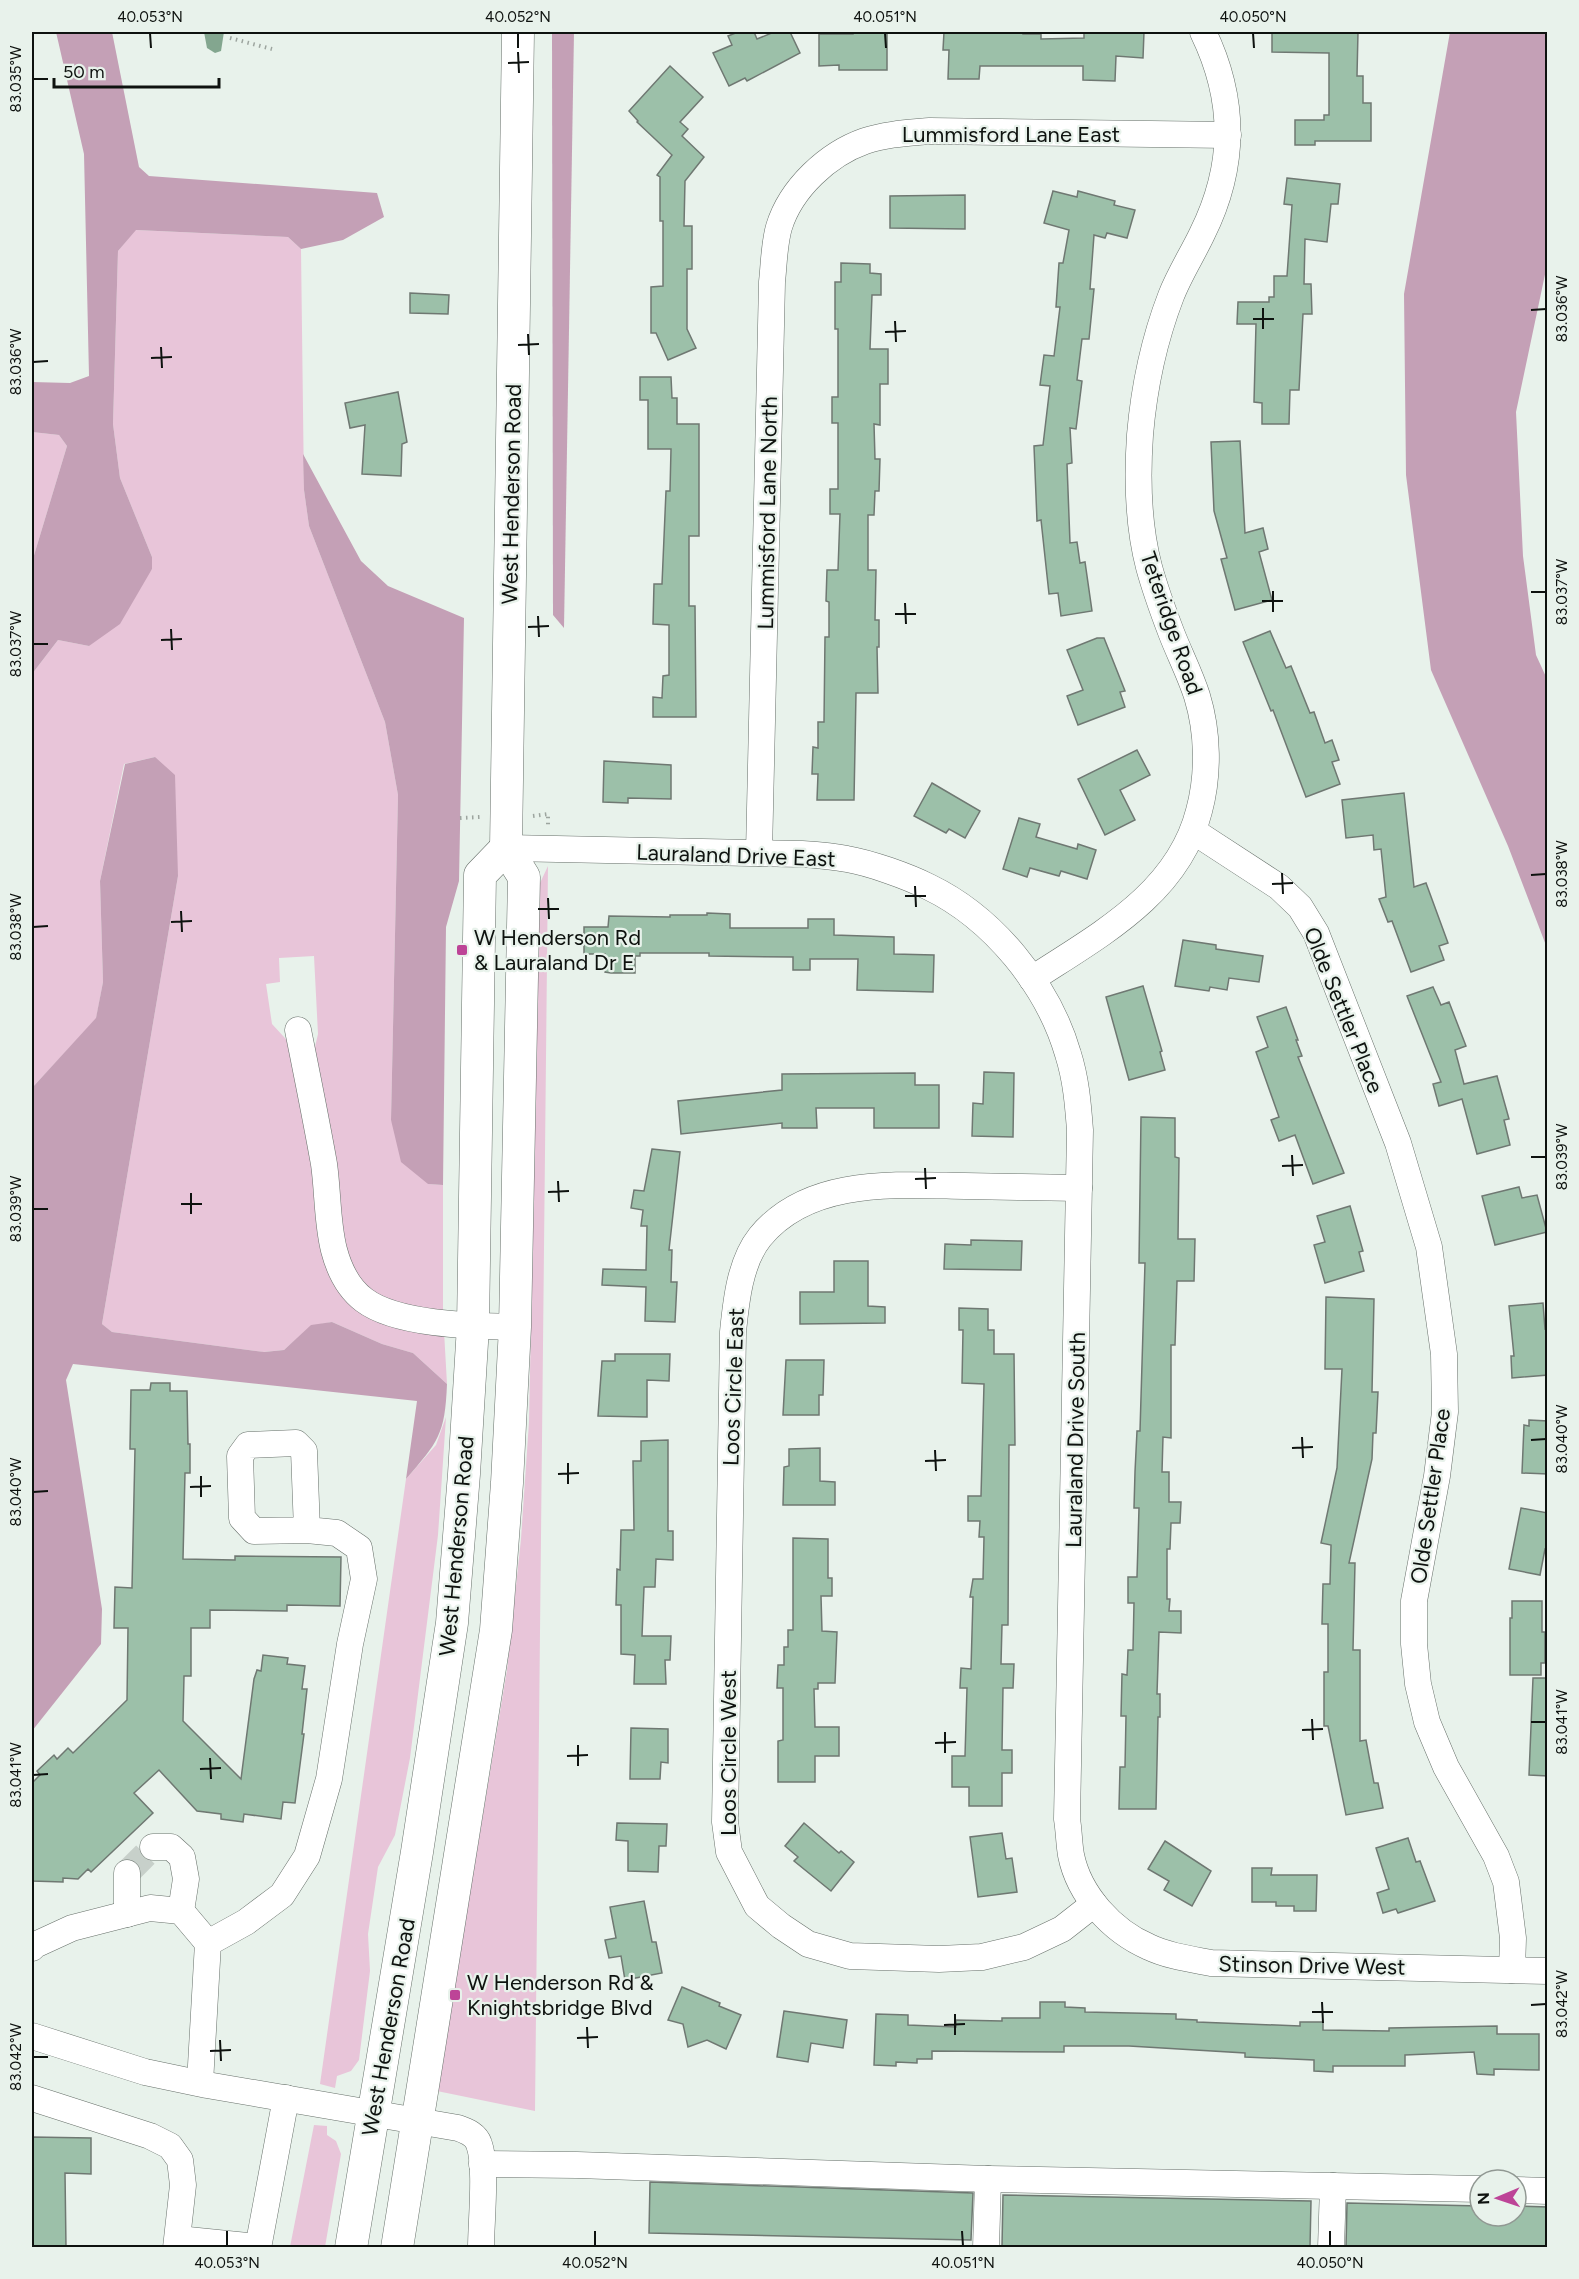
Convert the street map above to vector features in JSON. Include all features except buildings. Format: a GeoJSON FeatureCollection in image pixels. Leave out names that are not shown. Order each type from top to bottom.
{"type":"FeatureCollection","features":[{"type":"Feature","properties":{"kind":"main road","name":"West Henderson Road"},"geometry":{"type":"LineString","coordinates":[[397,2247],[496,1630],[507,1483],[515,1327],[524,877],[506,848],[518,32]]}},
{"type":"Feature","properties":{"kind":"main road","name":"West Henderson Road"},"geometry":{"type":"LineString","coordinates":[[351,2247],[417,1852],[452,1623],[473,1326],[480,875],[506,848]]}},
{"type":"Feature","properties":{"kind":"street","name":"Teteridge Road"},"geometry":{"type":"LineString","coordinates":[[1032,979],[1126,917],[1168,874],[1193,831],[1205,786],[1204,728],[1197,696],[1171,632],[1149,564],[1143,537],[1140,499],[1140,444],[1147,377],[1171,295],[1216,202],[1224,176],[1228,135],[1225,93],[1213,53],[1203,32]]}},
{"type":"Feature","properties":{"kind":"street","name":"Lummisford Lane East"},"geometry":{"type":"LineString","coordinates":[[806,180],[832,158],[865,141],[895,134],[930,131],[1228,135]]}},
{"type":"Feature","properties":{"kind":"street","name":"Lummisford Lane North"},"geometry":{"type":"LineString","coordinates":[[759,853],[772,282],[779,227],[790,204],[806,180]]}},
{"type":"Feature","properties":{"kind":"street","name":"Olde Settler Place"},"geometry":{"type":"LineString","coordinates":[[1193,831],[1279,887],[1300,907],[1316,933],[1398,1143],[1429,1247],[1444,1354],[1445,1413],[1437,1476],[1414,1601],[1417,1674],[1427,1722],[1446,1767],[1497,1856],[1506,1882],[1513,1938],[1512,1970]]}},
{"type":"Feature","properties":{"kind":"street","name":"Lauraland Drive East"},"geometry":{"type":"LineString","coordinates":[[506,848],[802,854],[848,859],[929,887],[961,906],[989,929],[1032,979]]}},
{"type":"Feature","properties":{"kind":"street","name":"Lauraland Drive South"},"geometry":{"type":"LineString","coordinates":[[1032,979],[1051,1012],[1068,1052],[1077,1091],[1080,1130],[1067,1819],[1071,1857],[1080,1883],[1094,1904]]}},
{"type":"Feature","properties":{"kind":"street"},"geometry":{"type":"LineString","coordinates":[[298,1030],[324,1166],[334,1249],[343,1274],[352,1289],[365,1301],[398,1315],[473,1326],[515,1327]]}},
{"type":"Feature","properties":{"kind":"street","name":"Loos Circle East"},"geometry":{"type":"LineString","coordinates":[[728,1624],[733,1332],[736,1302],[746,1264],[759,1238],[778,1219],[801,1205],[826,1194],[863,1187],[908,1185],[1079,1188]]}},
{"type":"Feature","properties":{"kind":"street"},"geometry":{"type":"LineString","coordinates":[[208,1943],[246,1922],[282,1895],[307,1857],[329,1779],[350,1644],[364,1579],[358,1548],[337,1533],[307,1530],[254,1531],[242,1518],[240,1456],[248,1445],[296,1443],[304,1451],[307,1530]]}},
{"type":"Feature","properties":{"kind":"street","name":"Loos Circle West"},"geometry":{"type":"LineString","coordinates":[[728,1624],[725,1822],[729,1852],[757,1906],[781,1926],[808,1944],[850,1956],[939,1959],[982,1957],[1024,1947],[1062,1929],[1094,1904]]}},
{"type":"Feature","properties":{"kind":"street"},"geometry":{"type":"LineString","coordinates":[[153,1847],[171,1847],[182,1857],[186,1879],[181,1911]]}},
{"type":"Feature","properties":{"kind":"street"},"geometry":{"type":"LineString","coordinates":[[127,1873],[127,1914]]}},
{"type":"Feature","properties":{"kind":"street","name":"Stinson Drive West"},"geometry":{"type":"LineString","coordinates":[[1094,1904],[1119,1928],[1148,1947],[1181,1958],[1211,1963],[1548,1971]]}},
{"type":"Feature","properties":{"kind":"street"},"geometry":{"type":"LineString","coordinates":[[32,1948],[72,1928],[150,1908],[181,1911],[208,1943],[200,2083]]}},
{"type":"Feature","properties":{"kind":"street"},"geometry":{"type":"LineString","coordinates":[[32,2036],[144,2072],[458,2127],[470,2132],[479,2143],[482,2164],[481,2247]]}},
{"type":"Feature","properties":{"kind":"street"},"geometry":{"type":"LineString","coordinates":[[32,2098],[150,2136],[170,2146],[180,2160],[183,2185],[177,2243],[258,2247],[286,2098]]}},
{"type":"Feature","properties":{"kind":"street"},"geometry":{"type":"LineString","coordinates":[[482,2164],[577,2165],[988,2179],[1468,2189]]}},
{"type":"Feature","properties":{"kind":"street"},"geometry":{"type":"LineString","coordinates":[[986,2247],[988,2179]]}},
{"type":"Feature","properties":{"kind":"street"},"geometry":{"type":"LineString","coordinates":[[1331,2247],[1333,2186]]}},
{"type":"Feature","properties":{"kind":"street"},"geometry":{"type":"LineString","coordinates":[[1528,2190],[1548,2191]]}},
{"type":"Feature","properties":{"kind":"path"},"geometry":{"type":"LineString","coordinates":[[230,38],[272,49]]}},
{"type":"Feature","properties":{"kind":"shaded area"},"geometry":{"type":"Polygon","coordinates":[[[56,32],[112,32],[139,167],[149,176],[377,193],[384,217],[343,240],[301,249],[288,237],[136,230],[118,251],[113,424],[120,478],[152,557],[152,569],[120,624],[89,646],[58,640],[32,674],[32,562],[67,446],[59,435],[32,432],[32,382],[70,383],[89,376],[84,154],[56,32]]]}},
{"type":"Feature","properties":{"kind":"shaded area"},"geometry":{"type":"Polygon","coordinates":[[[204,32],[224,32],[221,51],[215,53],[207,48],[204,32]]]}},
{"type":"Feature","properties":{"kind":"shaded area"},"geometry":{"type":"Polygon","coordinates":[[[552,32],[574,32],[564,628],[553,615],[552,32]]]}},
{"type":"Feature","properties":{"kind":"shaded area"},"geometry":{"type":"Polygon","coordinates":[[[1450,32],[1547,32],[1547,265],[1516,412],[1523,556],[1536,655],[1547,679],[1547,948],[1508,846],[1431,670],[1406,475],[1404,294],[1450,32]]]}},
{"type":"Feature","properties":{"kind":"shaded area"},"geometry":{"type":"Polygon","coordinates":[[[135,230],[288,237],[301,249],[304,490],[309,526],[385,722],[398,795],[391,1120],[428,1184],[443,1185],[443,1317],[409,1312],[444,1331],[447,1384],[413,1353],[382,1344],[332,1322],[311,1326],[284,1350],[263,1352],[112,1332],[102,1324],[178,876],[155,757],[124,764],[100,881],[103,982],[96,1019],[32,1088],[32,674],[58,640],[89,646],[152,569],[152,557],[120,478],[113,424],[118,251],[135,230]],[[314,956],[279,958],[280,982],[266,984],[272,1024],[296,1050],[334,1271],[393,1303],[360,1285],[344,1259],[311,1064],[318,1034],[314,956]]]}},
{"type":"Feature","properties":{"kind":"shaded area"},"geometry":{"type":"Polygon","coordinates":[[[32,432],[59,435],[67,446],[32,562],[32,432]]]}},
{"type":"Feature","properties":{"kind":"shaded area"},"geometry":{"type":"Polygon","coordinates":[[[303,454],[361,561],[388,586],[464,618],[459,881],[446,927],[443,1185],[428,1184],[401,1162],[391,1120],[398,795],[385,722],[309,526],[304,490],[303,454]]]}},
{"type":"Feature","properties":{"kind":"shaded area"},"geometry":{"type":"Polygon","coordinates":[[[155,757],[175,775],[178,876],[102,1324],[112,1332],[264,1352],[284,1350],[311,1325],[332,1322],[382,1344],[413,1353],[447,1384],[446,1401],[438,1437],[426,1456],[406,1479],[417,1401],[73,1364],[66,1380],[102,1609],[101,1644],[32,1731],[32,1088],[96,1018],[103,982],[100,881],[125,764],[155,757]]]}},
{"type":"Feature","properties":{"kind":"shaded area"},"geometry":{"type":"Polygon","coordinates":[[[548,866],[535,2111],[437,2091],[507,1670],[521,1539],[529,1422],[540,883],[548,866]]]}},
{"type":"Feature","properties":{"kind":"shaded area"},"geometry":{"type":"Polygon","coordinates":[[[446,1417],[438,1535],[410,1758],[395,1835],[378,1867],[368,1934],[370,1971],[359,2060],[351,2071],[337,2076],[335,2088],[320,2084],[406,1479],[436,1445],[446,1417]]]}},
{"type":"Feature","properties":{"kind":"shaded area"},"geometry":{"type":"Polygon","coordinates":[[[314,2125],[327,2126],[327,2135],[336,2141],[341,2154],[325,2247],[290,2247],[314,2125]]]}},
{"type":"Feature","properties":{"kind":"tunnel"},"geometry":{"type":"LineString","coordinates":[[127,1873],[153,1847]]}},
{"type":"Feature","properties":{"kind":"place","name":"W Henderson Rd & Lauraland Dr E"},"geometry":{"type":"Point","coordinates":[462,950]}},
{"type":"Feature","properties":{"kind":"place","name":"W Henderson Rd & Knightsbridge Blvd"},"geometry":{"type":"Point","coordinates":[455,1995]}}]}
